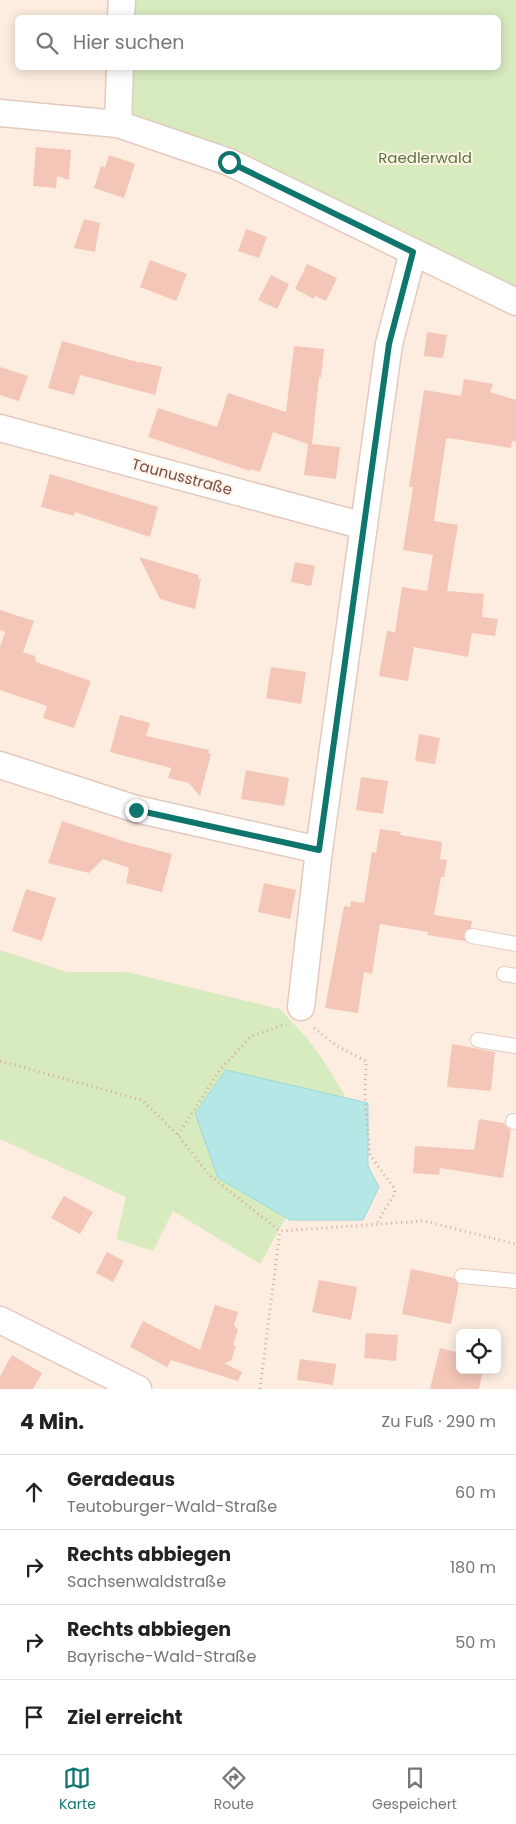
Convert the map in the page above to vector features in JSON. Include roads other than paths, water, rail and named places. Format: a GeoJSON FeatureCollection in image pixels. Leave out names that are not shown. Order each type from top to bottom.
{"type":"FeatureCollection","features":[{"type":"Feature","properties":{"kind":"street"},"geometry":{"type":"LineString","coordinates":[[121,15],[122,0]]}},
{"type":"Feature","properties":{"kind":"street"},"geometry":{"type":"LineString","coordinates":[[118,124],[120,70]]}},
{"type":"Feature","properties":{"kind":"street"},"geometry":{"type":"LineString","coordinates":[[0,114],[118,124],[229,162],[516,302]]}},
{"type":"Feature","properties":{"kind":"street"},"geometry":{"type":"LineString","coordinates":[[301,1012],[319,850],[389,344],[413,252]]}},
{"type":"Feature","properties":{"kind":"street","name":"Taunusstraße"},"geometry":{"type":"LineString","coordinates":[[0,428],[364,526]]}},
{"type":"Feature","properties":{"kind":"street"},"geometry":{"type":"LineString","coordinates":[[0,765],[136,810],[319,850]]}},
{"type":"Feature","properties":{"kind":"street"},"geometry":{"type":"LineString","coordinates":[[0,1320],[138,1389]]}},
{"type":"Feature","properties":{"kind":"lane"},"geometry":{"type":"LineString","coordinates":[[472,936],[516,944]]}},
{"type":"Feature","properties":{"kind":"lane"},"geometry":{"type":"LineString","coordinates":[[478,1040],[516,1046]]}},
{"type":"Feature","properties":{"kind":"lane"},"geometry":{"type":"LineString","coordinates":[[462,1276],[516,1281]]}},
{"type":"Feature","properties":{"kind":"water"},"geometry":{"type":"Polygon","coordinates":[[[226,1070],[368,1103],[368,1166],[379,1187],[363,1220],[290,1220],[218,1178],[195,1113],[226,1070]]]}},
{"type":"Feature","properties":{"kind":"park label","name":"Raedlerwald"},"geometry":{"type":"Point","coordinates":[425,158]}}]}
